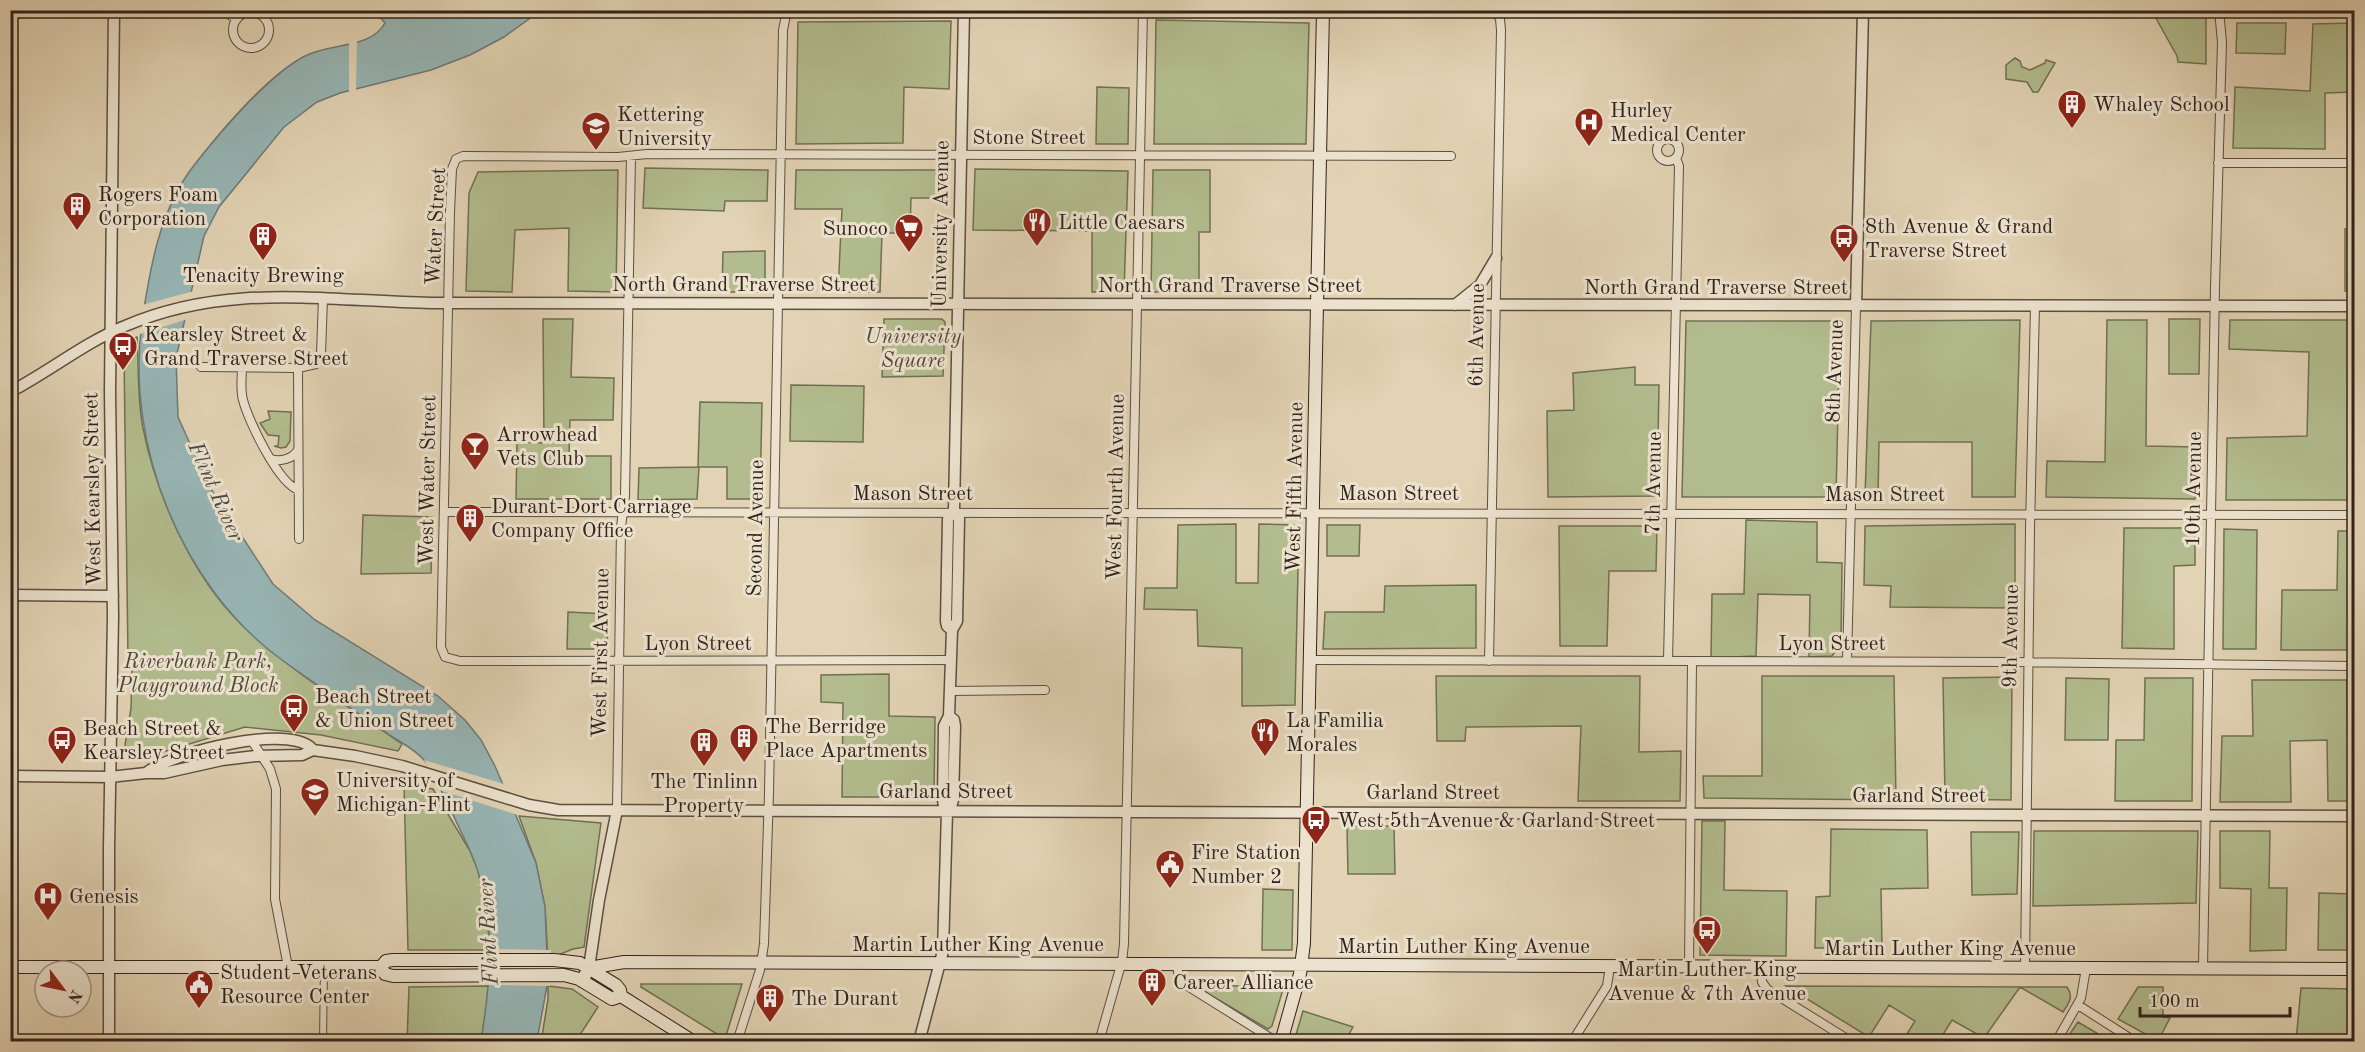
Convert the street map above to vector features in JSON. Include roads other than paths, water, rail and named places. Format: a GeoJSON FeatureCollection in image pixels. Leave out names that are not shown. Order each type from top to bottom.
{"type":"FeatureCollection","features":[{"type":"Feature","properties":{"kind":"main road","name":"West Fifth Avenue"},"geometry":{"type":"LineString","coordinates":[[1279,1041],[1302,965],[1323,10]]}},
{"type":"Feature","properties":{"kind":"main road"},"geometry":{"type":"LineString","coordinates":[[381,968],[384,962],[389,960],[576,962],[618,986],[621,996],[694,1041]]}},
{"type":"Feature","properties":{"kind":"main road","name":"Martin Luther King Avenue"},"geometry":{"type":"LineString","coordinates":[[589,968],[624,962],[2355,969]]}},
{"type":"Feature","properties":{"kind":"main road"},"geometry":{"type":"LineString","coordinates":[[10,967],[381,968]]}},
{"type":"Feature","properties":{"kind":"main road"},"geometry":{"type":"LineString","coordinates":[[381,968],[385,974],[393,976],[567,975],[612,999],[621,996]]}},
{"type":"Feature","properties":{"kind":"main road"},"geometry":{"type":"LineString","coordinates":[[582,981],[589,968]]}},
{"type":"Feature","properties":{"kind":"street","name":"West Kearsley Street"},"geometry":{"type":"LineString","coordinates":[[108,1041],[113,596],[111,332],[114,10]]}},
{"type":"Feature","properties":{"kind":"street"},"geometry":{"type":"LineString","coordinates":[[221,10],[237,19]]}},
{"type":"Feature","properties":{"kind":"street","name":"University Avenue"},"geometry":{"type":"LineString","coordinates":[[919,1041],[944,947],[947,811],[943,802],[944,723],[950,716],[952,630],[946,621],[948,519],[954,510],[964,10]]}},
{"type":"Feature","properties":{"kind":"street","name":"West Fourth Avenue"},"geometry":{"type":"LineString","coordinates":[[1099,1041],[1125,945],[1143,10]]}},
{"type":"Feature","properties":{"kind":"street","name":"8th Avenue"},"geometry":{"type":"LineString","coordinates":[[1847,661],[1863,10]]}},
{"type":"Feature","properties":{"kind":"street","name":"10th Avenue"},"geometry":{"type":"LineString","coordinates":[[2203,968],[2214,305],[2222,42],[2219,10]]}},
{"type":"Feature","properties":{"kind":"street","name":"Second Avenue"},"geometry":{"type":"LineString","coordinates":[[737,1041],[761,963],[764,944],[783,30],[786,11]]}},
{"type":"Feature","properties":{"kind":"street","name":"6th Avenue"},"geometry":{"type":"LineString","coordinates":[[1489,661],[1501,25],[1496,11]]}},
{"type":"Feature","properties":{"kind":"street"},"geometry":{"type":"LineString","coordinates":[[248,13],[262,16],[269,28],[266,39],[254,47],[241,44],[234,32],[237,19],[248,13]]}},
{"type":"Feature","properties":{"kind":"street","name":"Stone Street"},"geometry":{"type":"LineString","coordinates":[[463,156],[1451,156]]}},
{"type":"Feature","properties":{"kind":"street","name":"Water Street"},"geometry":{"type":"LineString","coordinates":[[449,303],[453,166],[456,159],[463,156]]}},
{"type":"Feature","properties":{"kind":"street","name":"West First Avenue"},"geometry":{"type":"LineString","coordinates":[[589,968],[599,900],[617,810],[631,156]]}},
{"type":"Feature","properties":{"kind":"street","name":"7th Avenue"},"geometry":{"type":"LineString","coordinates":[[1668,661],[1679,166],[1676,158]]}},
{"type":"Feature","properties":{"kind":"street"},"geometry":{"type":"LineString","coordinates":[[2218,163],[2355,164]]}},
{"type":"Feature","properties":{"kind":"street"},"geometry":{"type":"LineString","coordinates":[[1455,306],[1480,285],[1496,258]]}},
{"type":"Feature","properties":{"kind":"street","name":"North Grand Traverse Street"},"geometry":{"type":"LineString","coordinates":[[10,392],[89,344],[138,320],[199,303],[255,296],[449,303],[2355,306]]}},
{"type":"Feature","properties":{"kind":"street"},"geometry":{"type":"LineString","coordinates":[[201,366],[298,368],[312,366],[318,362],[320,357],[323,298]]}},
{"type":"Feature","properties":{"kind":"street","name":"West Water Street"},"geometry":{"type":"LineString","coordinates":[[445,657],[441,650],[449,303]]}},
{"type":"Feature","properties":{"kind":"street","name":"9th Avenue"},"geometry":{"type":"LineString","coordinates":[[2025,968],[2030,512],[2035,305]]}},
{"type":"Feature","properties":{"kind":"street"},"geometry":{"type":"LineString","coordinates":[[242,367],[242,395],[258,438],[288,484],[299,490]]}},
{"type":"Feature","properties":{"kind":"street"},"geometry":{"type":"LineString","coordinates":[[298,368],[299,539]]}},
{"type":"Feature","properties":{"kind":"street"},"geometry":{"type":"LineString","coordinates":[[271,459],[283,460],[294,455],[298,450]]}},
{"type":"Feature","properties":{"kind":"street","name":"Mason Street"},"geometry":{"type":"LineString","coordinates":[[444,512],[1133,510],[2355,515]]}},
{"type":"Feature","properties":{"kind":"street"},"geometry":{"type":"LineString","coordinates":[[10,595],[113,596]]}},
{"type":"Feature","properties":{"kind":"street","name":"Lyon Street"},"geometry":{"type":"LineString","coordinates":[[445,657],[457,661],[951,660]]}},
{"type":"Feature","properties":{"kind":"street","name":"Lyon Street"},"geometry":{"type":"LineString","coordinates":[[1310,660],[2028,662],[2355,666]]}},
{"type":"Feature","properties":{"kind":"street"},"geometry":{"type":"LineString","coordinates":[[1689,966],[1692,661]]}},
{"type":"Feature","properties":{"kind":"street"},"geometry":{"type":"LineString","coordinates":[[950,691],[1045,690]]}},
{"type":"Feature","properties":{"kind":"street"},"geometry":{"type":"LineString","coordinates":[[10,776],[110,777],[166,773],[222,760],[262,755],[302,755],[313,750],[301,742],[252,741],[194,752],[159,764],[146,773]]}},
{"type":"Feature","properties":{"kind":"street"},"geometry":{"type":"LineString","coordinates":[[252,741],[272,773],[276,789],[276,913],[288,967]]}},
{"type":"Feature","properties":{"kind":"street","name":"Garland Street"},"geometry":{"type":"LineString","coordinates":[[313,750],[379,761],[547,809],[768,812],[1307,811],[2355,816]]}},
{"type":"Feature","properties":{"kind":"street"},"geometry":{"type":"LineString","coordinates":[[1177,965],[1179,978],[1186,985],[1279,1041]]}},
{"type":"Feature","properties":{"kind":"street"},"geometry":{"type":"LineString","coordinates":[[1572,1041],[1607,986],[1610,966]]}},
{"type":"Feature","properties":{"kind":"street"},"geometry":{"type":"LineString","coordinates":[[323,1041],[324,967]]}},
{"type":"Feature","properties":{"kind":"street"},"geometry":{"type":"LineString","coordinates":[[1761,967],[1761,980],[1767,989],[1852,1041]]}},
{"type":"Feature","properties":{"kind":"street"},"geometry":{"type":"LineString","coordinates":[[2056,1041],[2084,991],[2086,968]]}},
{"type":"Feature","properties":{"kind":"street"},"geometry":{"type":"LineString","coordinates":[[2078,1005],[2136,1041]]}},
{"type":"Feature","properties":{"kind":"water"},"geometry":{"type":"Polygon","coordinates":[[[326,11],[540,11],[504,37],[470,55],[431,70],[340,93],[317,102],[284,127],[219,207],[204,236],[176,358],[178,417],[209,486],[273,584],[315,620],[438,696],[465,720],[481,740],[495,766],[536,863],[545,907],[548,980],[537,1041],[481,1041],[490,956],[484,893],[471,854],[447,799],[427,765],[411,749],[282,660],[246,630],[215,594],[189,553],[168,509],[152,463],[142,416],[139,369],[142,322],[158,239],[173,200],[195,164],[231,121],[260,91],[289,66],[313,52],[370,38],[385,23],[379,16],[326,11]]]}},
{"type":"Feature","properties":{"kind":"place","name":"Whaley School"},"geometry":{"type":"Point","coordinates":[2072,130]}},
{"type":"Feature","properties":{"kind":"place","name":"Hurley Medical Center"},"geometry":{"type":"Point","coordinates":[1589,148]}},
{"type":"Feature","properties":{"kind":"place","name":"Kettering University"},"geometry":{"type":"Point","coordinates":[596,152]}},
{"type":"Feature","properties":{"kind":"place","name":"Rogers Foam Corporation"},"geometry":{"type":"Point","coordinates":[77,232]}},
{"type":"Feature","properties":{"kind":"place","name":"Little Caesars"},"geometry":{"type":"Point","coordinates":[1037,248]}},
{"type":"Feature","properties":{"kind":"place","name":"Sunoco"},"geometry":{"type":"Point","coordinates":[909,254]}},
{"type":"Feature","properties":{"kind":"place","name":"Tenacity Brewing"},"geometry":{"type":"Point","coordinates":[263,262]}},
{"type":"Feature","properties":{"kind":"place","name":"8th Avenue & Grand Traverse Street"},"geometry":{"type":"Point","coordinates":[1844,264]}},
{"type":"Feature","properties":{"kind":"place","name":"Kearsley Street & Grand Traverse Street"},"geometry":{"type":"Point","coordinates":[123,372]}},
{"type":"Feature","properties":{"kind":"place","name":"Arrowhead Vets Club"},"geometry":{"type":"Point","coordinates":[475,472]}},
{"type":"Feature","properties":{"kind":"place","name":"Durant-Dort Carriage Company Office"},"geometry":{"type":"Point","coordinates":[470,544]}},
{"type":"Feature","properties":{"kind":"place","name":"Beach Street & Union Street"},"geometry":{"type":"Point","coordinates":[294,734]}},
{"type":"Feature","properties":{"kind":"place","name":"La Familia Morales"},"geometry":{"type":"Point","coordinates":[1265,758]}},
{"type":"Feature","properties":{"kind":"place","name":"The Berridge Place Apartments"},"geometry":{"type":"Point","coordinates":[744,764]}},
{"type":"Feature","properties":{"kind":"place","name":"Beach Street & Kearsley Street"},"geometry":{"type":"Point","coordinates":[62,766]}},
{"type":"Feature","properties":{"kind":"place","name":"The Tinlinn Property"},"geometry":{"type":"Point","coordinates":[704,768]}},
{"type":"Feature","properties":{"kind":"place","name":"University of Michigan-Flint"},"geometry":{"type":"Point","coordinates":[315,818]}},
{"type":"Feature","properties":{"kind":"place","name":"West 5th Avenue & Garland Street"},"geometry":{"type":"Point","coordinates":[1316,846]}},
{"type":"Feature","properties":{"kind":"place","name":"Fire Station Number 2"},"geometry":{"type":"Point","coordinates":[1170,890]}},
{"type":"Feature","properties":{"kind":"place","name":"Genesis"},"geometry":{"type":"Point","coordinates":[48,922]}},
{"type":"Feature","properties":{"kind":"place","name":"Martin Luther King Avenue & 7th Avenue"},"geometry":{"type":"Point","coordinates":[1707,956]}},
{"type":"Feature","properties":{"kind":"place","name":"Career Alliance"},"geometry":{"type":"Point","coordinates":[1152,1008]}},
{"type":"Feature","properties":{"kind":"place","name":"Student Veterans Resource Center"},"geometry":{"type":"Point","coordinates":[199,1010]}},
{"type":"Feature","properties":{"kind":"place","name":"The Durant"},"geometry":{"type":"Point","coordinates":[770,1024]}},
{"type":"Feature","properties":{"kind":"park label","name":"University Square"},"geometry":{"type":"Point","coordinates":[913,348]}},
{"type":"Feature","properties":{"kind":"park label","name":"Riverbank Park, Playground Block"},"geometry":{"type":"Point","coordinates":[198,673]}},
{"type":"Feature","properties":{"kind":"water label","name":"Flint River"},"geometry":{"type":"Point","coordinates":[217,491]}},
{"type":"Feature","properties":{"kind":"water label","name":"Flint River"},"geometry":{"type":"Point","coordinates":[487,932]}}]}
